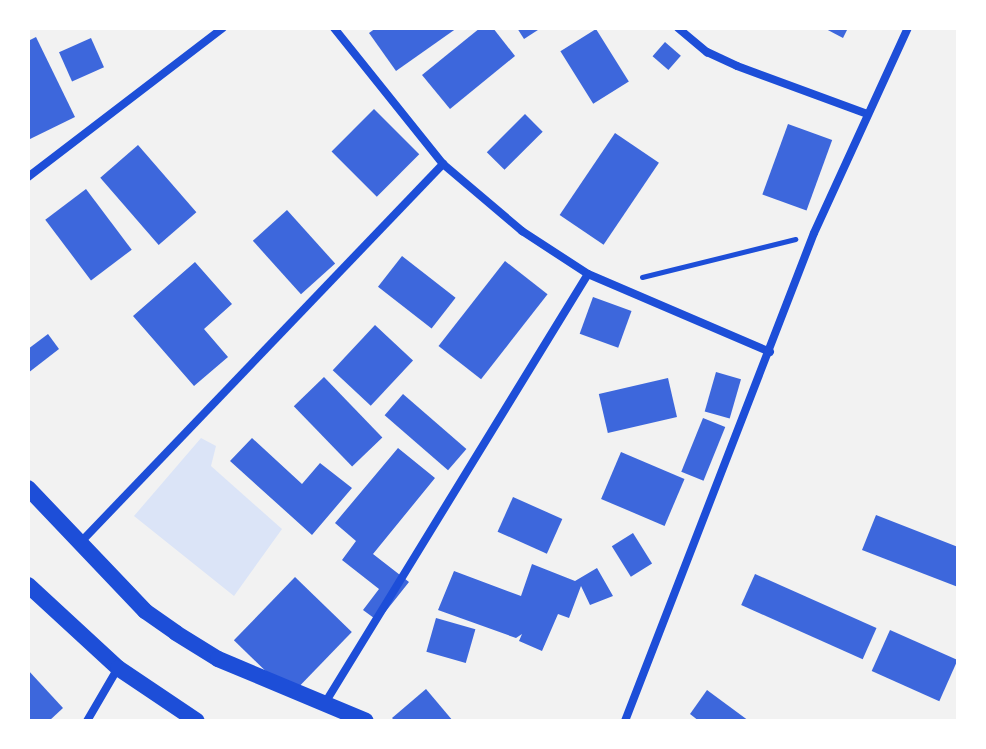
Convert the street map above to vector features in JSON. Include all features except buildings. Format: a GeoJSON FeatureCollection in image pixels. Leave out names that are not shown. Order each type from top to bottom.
{"type":"FeatureCollection","features":[{"type":"Feature","properties":{"kind":"main road"},"geometry":{"type":"LineString","coordinates":[[28,488],[78,545],[145,611],[176,633],[218,659],[366,721]]}},
{"type":"Feature","properties":{"kind":"main road"},"geometry":{"type":"LineString","coordinates":[[28,585],[118,668],[197,721]]}},
{"type":"Feature","properties":{"kind":"street"},"geometry":{"type":"LineString","coordinates":[[28,177],[223,28]]}},
{"type":"Feature","properties":{"kind":"street"},"geometry":{"type":"LineString","coordinates":[[334,28],[443,164],[522,231],[588,274],[770,352]]}},
{"type":"Feature","properties":{"kind":"street"},"geometry":{"type":"LineString","coordinates":[[678,28],[707,52],[737,66],[865,113]]}},
{"type":"Feature","properties":{"kind":"street"},"geometry":{"type":"LineString","coordinates":[[625,721],[814,233],[865,113],[908,28]]}},
{"type":"Feature","properties":{"kind":"street"},"geometry":{"type":"LineString","coordinates":[[78,545],[443,164]]}},
{"type":"Feature","properties":{"kind":"street"},"geometry":{"type":"LineString","coordinates":[[324,704],[588,274]]}},
{"type":"Feature","properties":{"kind":"street"},"geometry":{"type":"LineString","coordinates":[[87,721],[118,668]]}},
{"type":"Feature","properties":{"kind":"path"},"geometry":{"type":"LineString","coordinates":[[610,284],[736,257],[814,233]]}},
{"type":"Feature","properties":{"kind":"shaded area"},"geometry":{"type":"Polygon","coordinates":[[[201,438],[216,446],[211,466],[282,529],[234,596],[134,516],[201,438]]]}}]}
